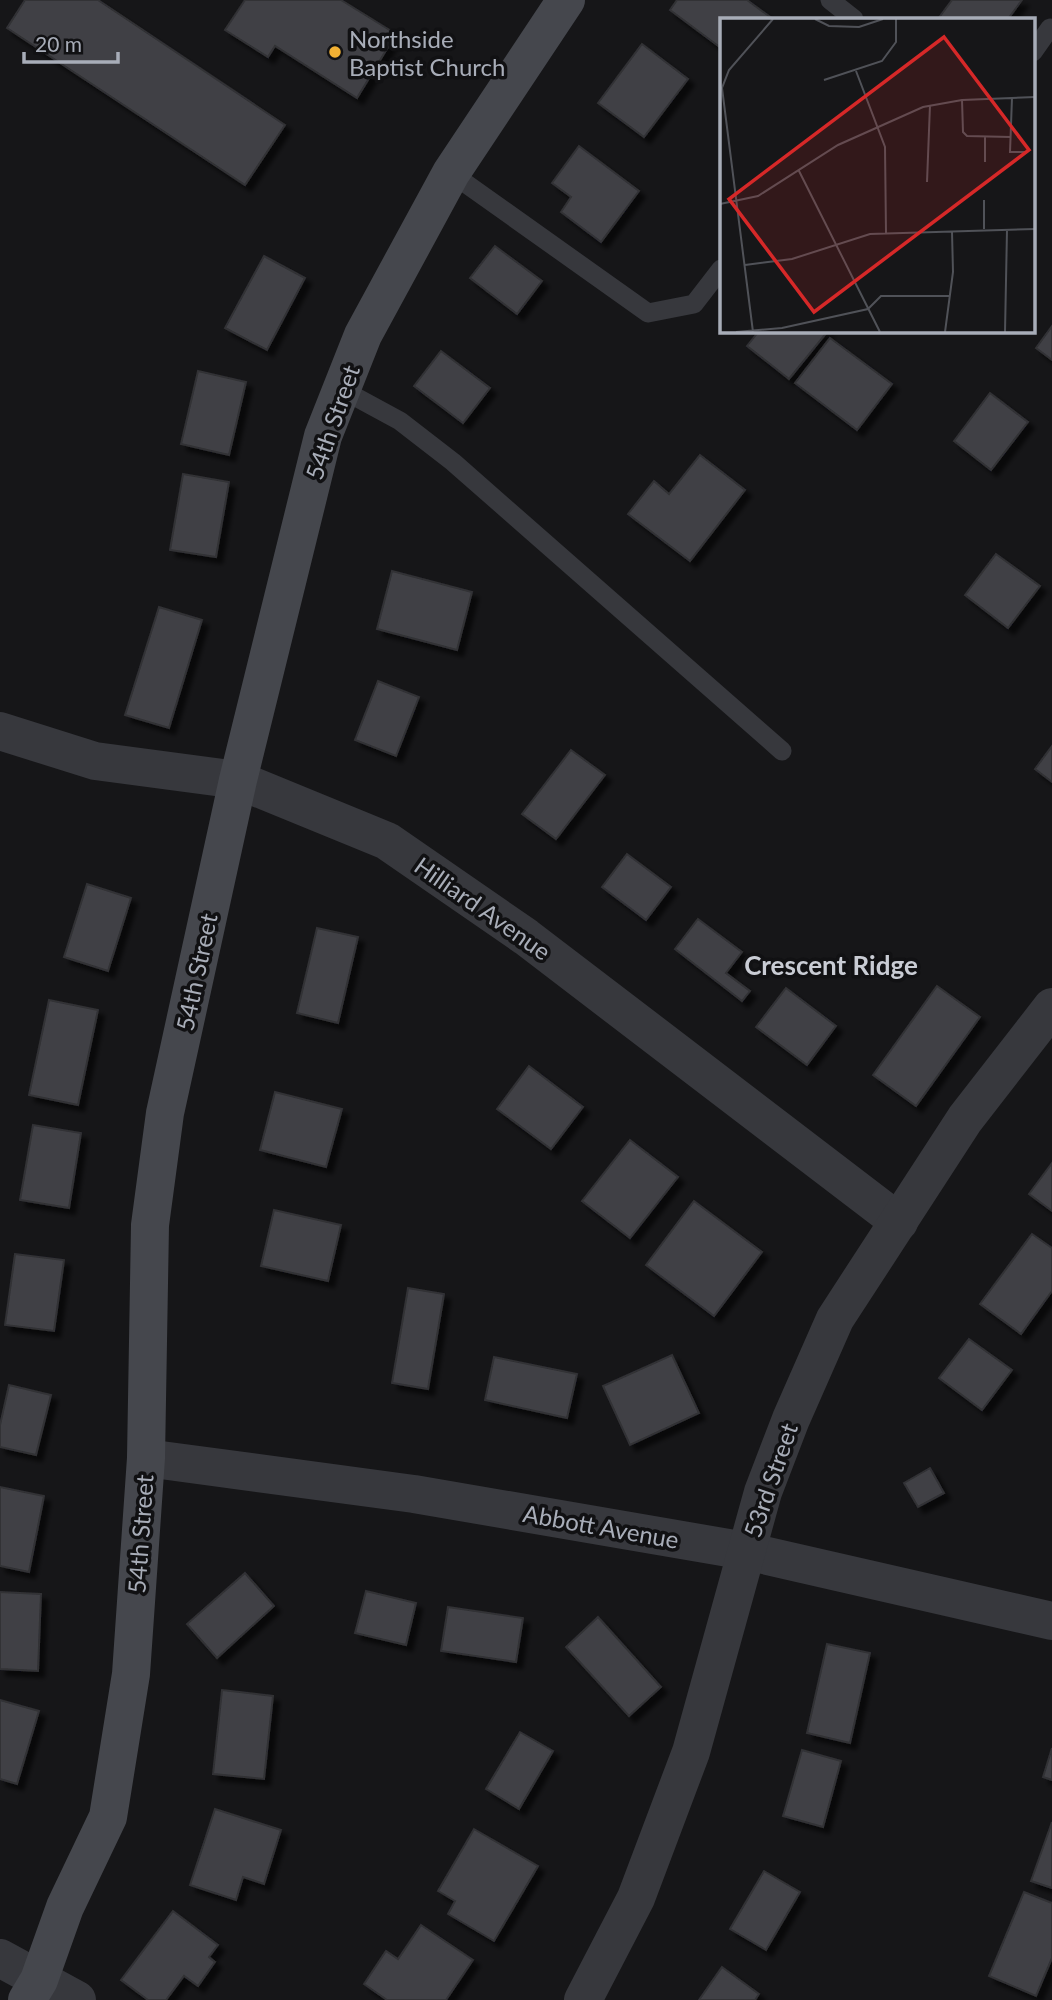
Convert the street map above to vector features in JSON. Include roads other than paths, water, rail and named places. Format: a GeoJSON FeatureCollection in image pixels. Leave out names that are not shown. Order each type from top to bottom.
{"type":"FeatureCollection","features":[{"type":"Feature","properties":{"kind":"main road","name":"54th Street"},"geometry":{"type":"LineString","coordinates":[[33,1990],[65,1907],[108,1817],[131,1674],[146,1458],[150,1225],[161,1138],[238,780],[323,436],[363,335],[452,173],[566,0]]}},
{"type":"Feature","properties":{"kind":"street","name":"Hilliard Avenue"},"geometry":{"type":"LineString","coordinates":[[0,731],[95,761],[238,780],[387,841],[526,937],[899,1222]]}},
{"type":"Feature","properties":{"kind":"street","name":"53rd Street"},"geometry":{"type":"LineString","coordinates":[[583,2000],[636,1898],[691,1752],[746,1551],[790,1419],[835,1319],[965,1119],[1052,1006]]}},
{"type":"Feature","properties":{"kind":"street","name":"Abbott Avenue"},"geometry":{"type":"LineString","coordinates":[[146,1458],[414,1494],[746,1551],[1052,1621]]}},
{"type":"Feature","properties":{"kind":"street"},"geometry":{"type":"LineString","coordinates":[[0,1958],[33,1990],[76,2000]]}},
{"type":"Feature","properties":{"kind":"lane"},"geometry":{"type":"LineString","coordinates":[[830,0],[853,18]]}},
{"type":"Feature","properties":{"kind":"lane"},"geometry":{"type":"LineString","coordinates":[[1034,51],[1050,28]]}},
{"type":"Feature","properties":{"kind":"lane"},"geometry":{"type":"LineString","coordinates":[[452,173],[648,313],[694,304],[720,270]]}},
{"type":"Feature","properties":{"kind":"lane"},"geometry":{"type":"LineString","coordinates":[[341,389],[400,421],[453,462],[782,751]]}},
{"type":"Feature","properties":{"kind":"place","name":"Northside Baptist Church"},"geometry":{"type":"Point","coordinates":[335,52]}},
{"type":"Feature","properties":{"kind":"district","name":"Crescent Ridge"},"geometry":{"type":"Point","coordinates":[831,965]}}]}
